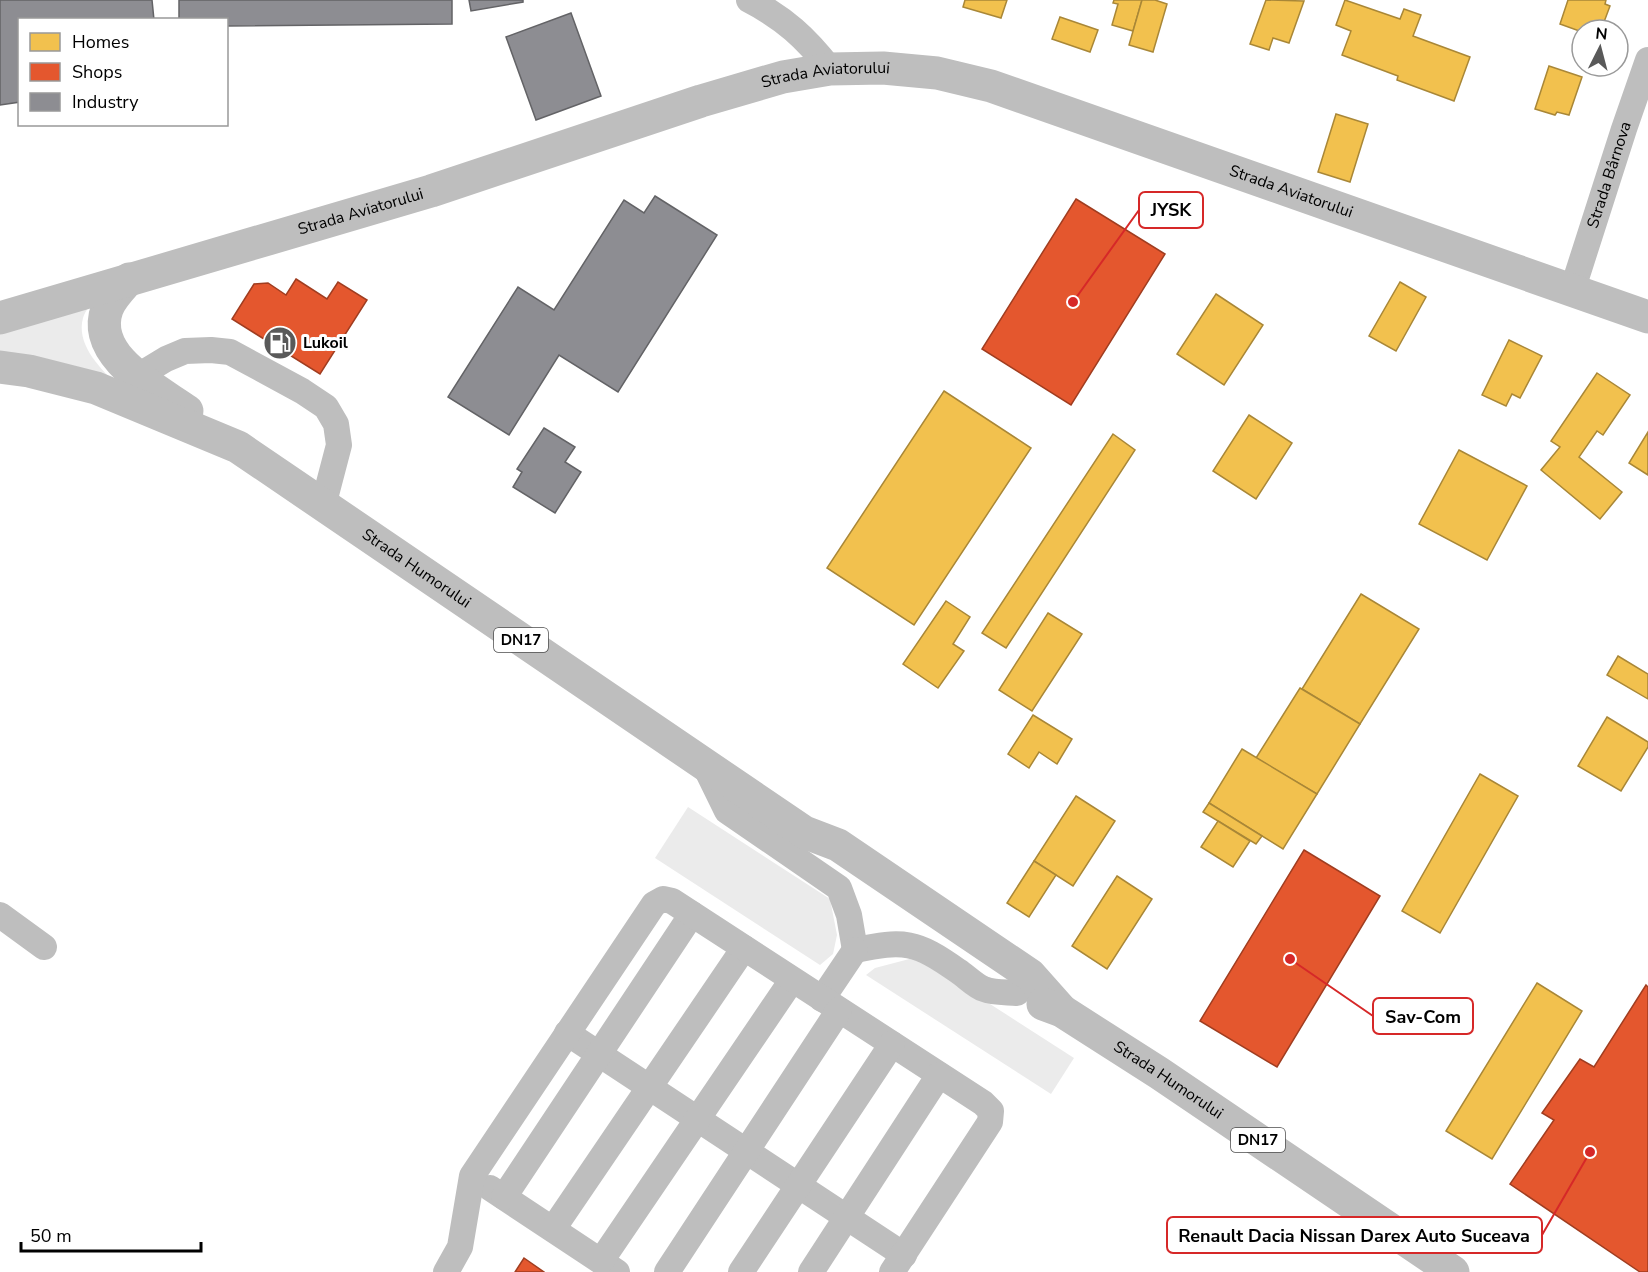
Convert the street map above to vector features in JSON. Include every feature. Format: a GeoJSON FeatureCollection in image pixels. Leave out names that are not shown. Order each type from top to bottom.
{"type":"FeatureCollection","features":[{"type":"Feature","properties":{"kind":"main road","name":"Strada Aviatorului"},"geometry":{"type":"LineString","coordinates":[[0,318],[431,191],[701,101],[783,77],[830,69],[884,68],[938,73],[991,86],[1648,317]]}},
{"type":"Feature","properties":{"kind":"main road"},"geometry":{"type":"LineString","coordinates":[[129,279],[107,309],[104,330],[110,349],[116,358],[138,376],[238,447]]}},
{"type":"Feature","properties":{"kind":"main road","name":"Strada Humorului"},"geometry":{"type":"LineString","coordinates":[[0,367],[29,371],[96,388],[238,447],[804,832],[838,846],[1030,975],[1062,1011]]}},
{"type":"Feature","properties":{"kind":"main road","name":"Strada Humorului"},"geometry":{"type":"LineString","coordinates":[[804,832],[833,867],[1017,993],[1062,1011],[1159,1073],[1453,1272]]}},
{"type":"Feature","properties":{"kind":"street"},"geometry":{"type":"LineString","coordinates":[[749,0],[786,22],[812,45],[830,69]]}},
{"type":"Feature","properties":{"kind":"street","name":"Strada Bârnova"},"geometry":{"type":"LineString","coordinates":[[1572,291],[1648,60]]}},
{"type":"Feature","properties":{"kind":"street"},"geometry":{"type":"LineString","coordinates":[[138,376],[166,359],[185,351],[230,352],[318,401],[326,407],[336,424],[339,445],[323,506]]}},
{"type":"Feature","properties":{"kind":"street"},"geometry":{"type":"LineString","coordinates":[[667,1272],[746,1151],[831,1005],[855,950],[849,915],[839,888],[727,811],[704,764]]}},
{"type":"Feature","properties":{"kind":"street"},"geometry":{"type":"LineString","coordinates":[[446,1272],[460,1247],[472,1176],[567,1033],[654,904],[663,899],[672,901],[983,1102],[991,1111],[990,1122],[898,1263],[847,1217],[567,1033]]}},
{"type":"Feature","properties":{"kind":"street"},"geometry":{"type":"LineString","coordinates":[[504,1197],[692,914]]}},
{"type":"Feature","properties":{"kind":"street"},"geometry":{"type":"LineString","coordinates":[[0,915],[44,947]]}},
{"type":"Feature","properties":{"kind":"street"},"geometry":{"type":"LineString","coordinates":[[855,950],[886,944],[902,943],[915,946],[932,953],[984,989],[1017,993]]}},
{"type":"Feature","properties":{"kind":"street"},"geometry":{"type":"LineString","coordinates":[[553,1229],[744,948]]}},
{"type":"Feature","properties":{"kind":"street"},"geometry":{"type":"LineString","coordinates":[[472,1176],[610,1267],[698,1120],[792,980]]}},
{"type":"Feature","properties":{"kind":"street"},"geometry":{"type":"LineString","coordinates":[[741,1272],[892,1044]]}},
{"type":"Feature","properties":{"kind":"street"},"geometry":{"type":"LineString","coordinates":[[811,1272],[939,1075]]}},
{"type":"Feature","properties":{"kind":"shaded area"},"geometry":{"type":"Polygon","coordinates":[[[95,297],[83,318],[83,336],[95,361],[114,382],[0,357],[0,325],[95,297]]]}},
{"type":"Feature","properties":{"kind":"shaded area"},"geometry":{"type":"Polygon","coordinates":[[[688,807],[830,899],[837,935],[833,954],[820,965],[655,858],[688,807]]]}},
{"type":"Feature","properties":{"kind":"shaded area"},"geometry":{"type":"Polygon","coordinates":[[[917,957],[1074,1058],[1051,1094],[866,975],[875,968],[917,957]]]}},
{"type":"Feature","properties":{"kind":"building: Homes"},"geometry":{"type":"Polygon","coordinates":[[[965,0],[1007,0],[1001,18],[963,7],[965,0]]]}},
{"type":"Feature","properties":{"kind":"building: Homes"},"geometry":{"type":"Polygon","coordinates":[[[1114,0],[1142,0],[1133,31],[1112,25],[1118,4],[1113,3],[1114,0]]]}},
{"type":"Feature","properties":{"kind":"building: Homes"},"geometry":{"type":"Polygon","coordinates":[[[1142,0],[1155,0],[1167,4],[1153,52],[1129,45],[1142,0]]]}},
{"type":"Feature","properties":{"kind":"building: Homes"},"geometry":{"type":"Polygon","coordinates":[[[1266,0],[1304,1],[1289,43],[1273,38],[1269,50],[1250,44],[1266,0]]]}},
{"type":"Feature","properties":{"kind":"building: Homes"},"geometry":{"type":"Polygon","coordinates":[[[1345,0],[1400,19],[1404,9],[1421,15],[1413,36],[1470,57],[1454,101],[1397,80],[1398,76],[1342,55],[1351,31],[1336,25],[1345,0]]]}},
{"type":"Feature","properties":{"kind":"building: Homes"},"geometry":{"type":"Polygon","coordinates":[[[1568,0],[1606,0],[1605,4],[1610,6],[1606,18],[1570,18],[1570,28],[1560,24],[1568,0]]]}},
{"type":"Feature","properties":{"kind":"building: Homes"},"geometry":{"type":"Polygon","coordinates":[[[1060,17],[1098,30],[1090,52],[1052,39],[1060,17]]]}},
{"type":"Feature","properties":{"kind":"building: Homes"},"geometry":{"type":"Polygon","coordinates":[[[1549,66],[1570,73],[1570,78],[1582,78],[1569,115],[1557,112],[1555,115],[1535,109],[1549,66]]]}},
{"type":"Feature","properties":{"kind":"building: Homes"},"geometry":{"type":"Polygon","coordinates":[[[1336,114],[1368,124],[1350,182],[1318,172],[1336,114]]]}},
{"type":"Feature","properties":{"kind":"building: Homes"},"geometry":{"type":"Polygon","coordinates":[[[1400,282],[1426,297],[1396,351],[1369,336],[1400,282]]]}},
{"type":"Feature","properties":{"kind":"building: Homes"},"geometry":{"type":"Polygon","coordinates":[[[1216,294],[1263,325],[1224,385],[1177,354],[1216,294]]]}},
{"type":"Feature","properties":{"kind":"building: Homes"},"geometry":{"type":"Polygon","coordinates":[[[1509,340],[1542,356],[1520,398],[1512,394],[1506,406],[1482,395],[1509,340]]]}},
{"type":"Feature","properties":{"kind":"building: Homes"},"geometry":{"type":"Polygon","coordinates":[[[1597,373],[1630,395],[1603,435],[1597,431],[1579,457],[1622,492],[1600,519],[1541,470],[1560,447],[1551,441],[1597,373]]]}},
{"type":"Feature","properties":{"kind":"building: Homes"},"geometry":{"type":"Polygon","coordinates":[[[944,391],[1031,448],[914,625],[827,568],[944,391]]]}},
{"type":"Feature","properties":{"kind":"building: Homes"},"geometry":{"type":"Polygon","coordinates":[[[1249,415],[1292,443],[1256,499],[1213,471],[1249,415]]]}},
{"type":"Feature","properties":{"kind":"building: Homes"},"geometry":{"type":"Polygon","coordinates":[[[1648,432],[1648,475],[1629,463],[1648,432]]]}},
{"type":"Feature","properties":{"kind":"building: Homes"},"geometry":{"type":"Polygon","coordinates":[[[1113,434],[1135,450],[1006,648],[982,633],[1113,434]]]}},
{"type":"Feature","properties":{"kind":"building: Homes"},"geometry":{"type":"Polygon","coordinates":[[[1459,450],[1527,486],[1487,560],[1419,524],[1459,450]]]}},
{"type":"Feature","properties":{"kind":"building: Homes"},"geometry":{"type":"Polygon","coordinates":[[[1361,594],[1419,629],[1360,724],[1302,689],[1361,594]]]}},
{"type":"Feature","properties":{"kind":"building: Homes"},"geometry":{"type":"Polygon","coordinates":[[[946,601],[970,617],[953,644],[964,651],[938,688],[903,664],[946,601]]]}},
{"type":"Feature","properties":{"kind":"building: Homes"},"geometry":{"type":"Polygon","coordinates":[[[1048,613],[1082,634],[1032,711],[999,690],[1048,613]]]}},
{"type":"Feature","properties":{"kind":"building: Homes"},"geometry":{"type":"Polygon","coordinates":[[[1618,656],[1648,674],[1648,699],[1607,675],[1618,656]]]}},
{"type":"Feature","properties":{"kind":"building: Homes"},"geometry":{"type":"Polygon","coordinates":[[[1300,688],[1360,724],[1317,794],[1256,758],[1300,688]]]}},
{"type":"Feature","properties":{"kind":"building: Homes"},"geometry":{"type":"Polygon","coordinates":[[[1033,715],[1072,739],[1057,764],[1039,752],[1029,768],[1008,754],[1033,715]]]}},
{"type":"Feature","properties":{"kind":"building: Homes"},"geometry":{"type":"Polygon","coordinates":[[[1607,717],[1648,742],[1648,747],[1621,791],[1578,766],[1607,717]]]}},
{"type":"Feature","properties":{"kind":"building: Homes"},"geometry":{"type":"Polygon","coordinates":[[[1242,749],[1317,794],[1283,849],[1209,803],[1242,749]]]}},
{"type":"Feature","properties":{"kind":"building: Homes"},"geometry":{"type":"Polygon","coordinates":[[[1480,774],[1518,796],[1440,933],[1402,911],[1480,774]]]}},
{"type":"Feature","properties":{"kind":"building: Homes"},"geometry":{"type":"Polygon","coordinates":[[[1076,796],[1115,821],[1073,886],[1034,861],[1076,796]]]}},
{"type":"Feature","properties":{"kind":"building: Homes"},"geometry":{"type":"Polygon","coordinates":[[[1209,803],[1262,836],[1256,844],[1203,812],[1209,803]]]}},
{"type":"Feature","properties":{"kind":"building: Homes"},"geometry":{"type":"Polygon","coordinates":[[[1218,821],[1250,841],[1233,867],[1201,847],[1218,821]]]}},
{"type":"Feature","properties":{"kind":"building: Homes"},"geometry":{"type":"Polygon","coordinates":[[[1034,861],[1056,875],[1029,917],[1007,903],[1034,861]]]}},
{"type":"Feature","properties":{"kind":"building: Homes"},"geometry":{"type":"Polygon","coordinates":[[[1117,876],[1152,899],[1107,969],[1072,946],[1117,876]]]}},
{"type":"Feature","properties":{"kind":"building: Homes"},"geometry":{"type":"Polygon","coordinates":[[[1537,983],[1582,1011],[1492,1159],[1446,1131],[1537,983]]]}},
{"type":"Feature","properties":{"kind":"building: Shops"},"geometry":{"type":"Polygon","coordinates":[[[1076,199],[1165,254],[1071,405],[982,349],[1076,199]]]}},
{"type":"Feature","properties":{"kind":"building: Shops"},"geometry":{"type":"Polygon","coordinates":[[[296,279],[327,299],[338,282],[367,300],[320,374],[232,319],[254,284],[268,283],[286,295],[296,279]]]}},
{"type":"Feature","properties":{"kind":"building: Shops"},"geometry":{"type":"Polygon","coordinates":[[[1304,850],[1380,896],[1277,1067],[1200,1021],[1304,850]]]}},
{"type":"Feature","properties":{"kind":"building: Shops"},"geometry":{"type":"Polygon","coordinates":[[[1646,985],[1648,987],[1648,1272],[1640,1272],[1510,1184],[1554,1120],[1542,1113],[1580,1059],[1594,1067],[1646,985]]]}},
{"type":"Feature","properties":{"kind":"building: Shops"},"geometry":{"type":"Polygon","coordinates":[[[524,1258],[544,1272],[515,1272],[524,1258]]]}},
{"type":"Feature","properties":{"kind":"building: Industry"},"geometry":{"type":"Polygon","coordinates":[[[0,0],[152,0],[154,18],[18,18],[18,102],[0,105],[0,0]]]}},
{"type":"Feature","properties":{"kind":"building: Industry"},"geometry":{"type":"Polygon","coordinates":[[[179,0],[452,0],[452,24],[228,26],[228,18],[179,18],[179,0]]]}},
{"type":"Feature","properties":{"kind":"building: Industry"},"geometry":{"type":"Polygon","coordinates":[[[469,0],[523,0],[523,2],[471,11],[469,0]]]}},
{"type":"Feature","properties":{"kind":"building: Industry"},"geometry":{"type":"Polygon","coordinates":[[[571,13],[601,96],[536,120],[506,37],[571,13]]]}},
{"type":"Feature","properties":{"kind":"building: Industry"},"geometry":{"type":"Polygon","coordinates":[[[655,196],[717,235],[618,392],[559,355],[509,435],[448,397],[518,287],[554,310],[624,200],[644,213],[655,196]]]}},
{"type":"Feature","properties":{"kind":"building: Industry"},"geometry":{"type":"Polygon","coordinates":[[[544,428],[575,447],[565,462],[581,472],[555,513],[513,487],[522,472],[517,469],[544,428]]]}},
{"type":"Feature","properties":{"kind":"place","name":"JYSK"},"geometry":{"type":"Point","coordinates":[1073,302]}},
{"type":"Feature","properties":{"kind":"place","name":"Lukoil"},"geometry":{"type":"Point","coordinates":[280,343]}},
{"type":"Feature","properties":{"kind":"place","name":"Sav-Com"},"geometry":{"type":"Point","coordinates":[1290,959]}},
{"type":"Feature","properties":{"kind":"place","name":"Renault Dacia Nissan Darex Auto Suceava"},"geometry":{"type":"Point","coordinates":[1590,1152]}}]}
